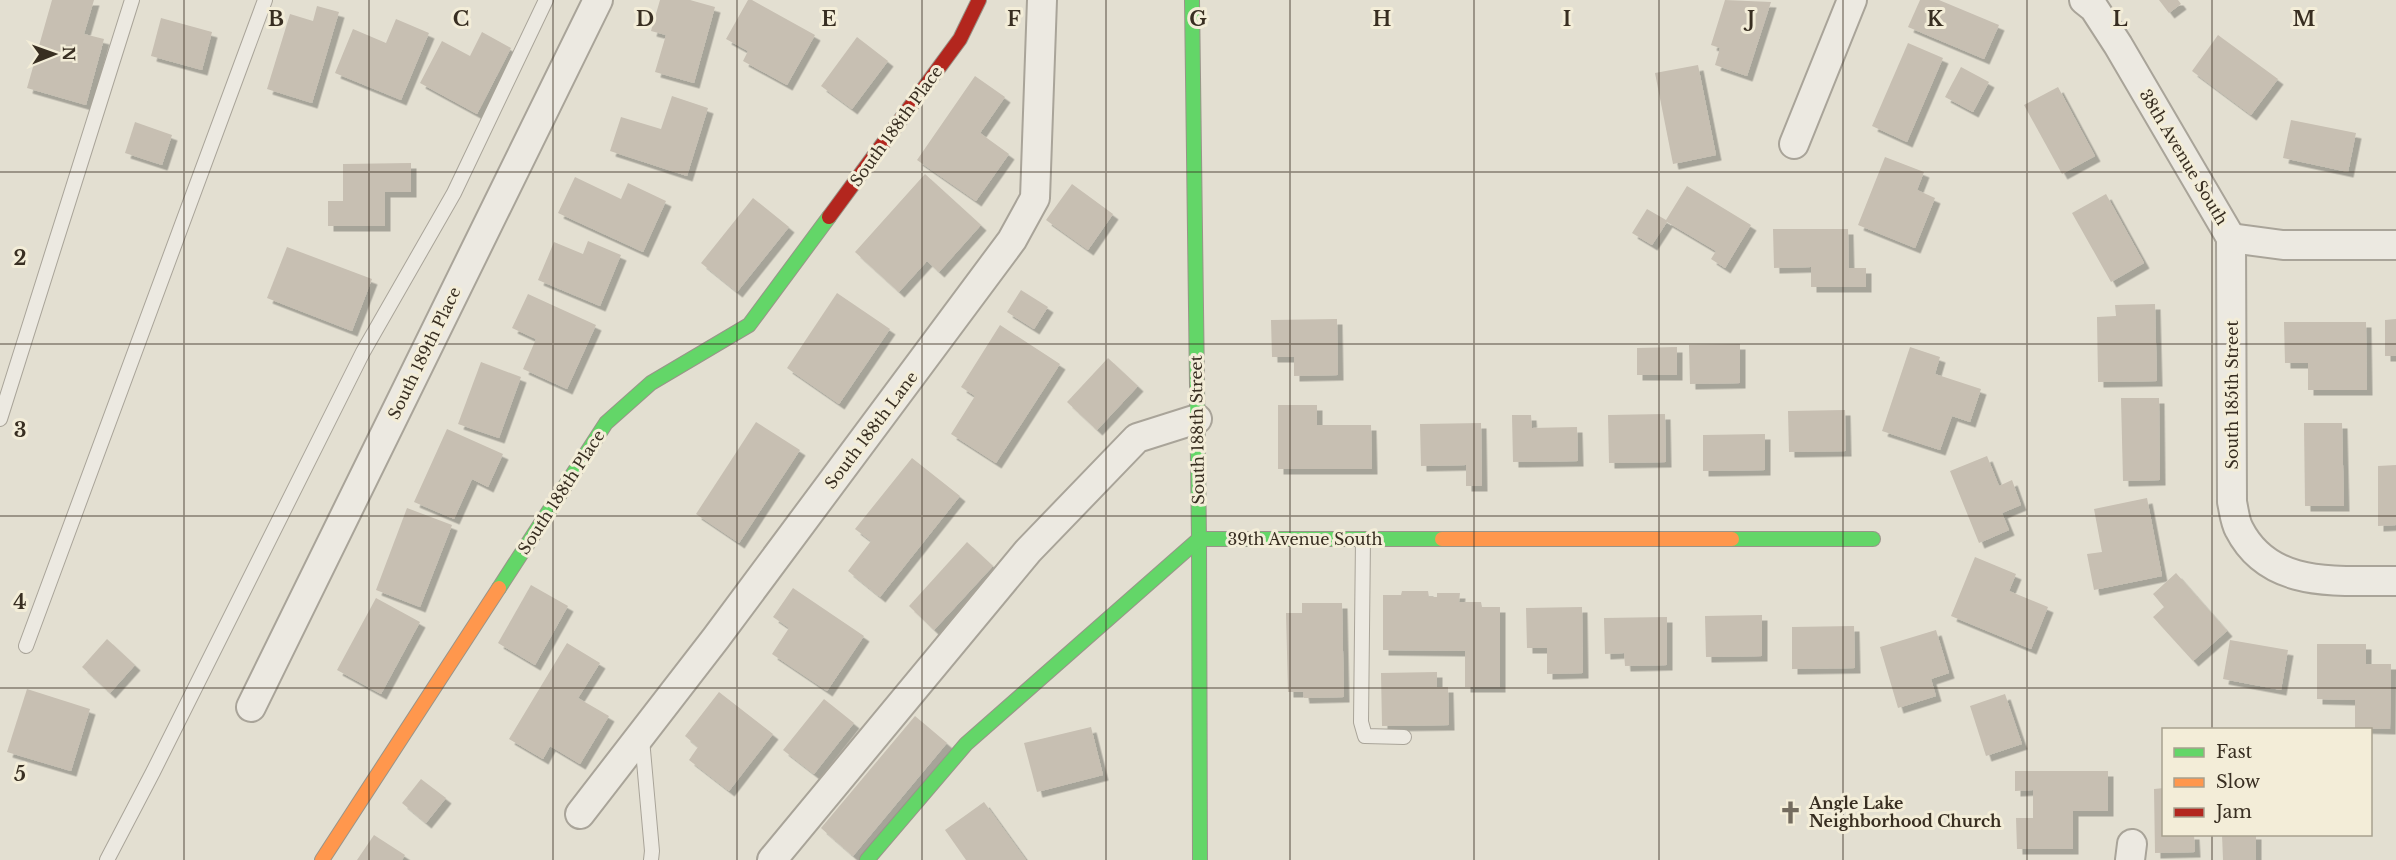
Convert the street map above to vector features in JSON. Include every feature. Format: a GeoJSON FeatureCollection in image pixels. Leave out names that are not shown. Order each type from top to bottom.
{"type":"FeatureCollection","features":[{"type":"Feature","properties":{"kind":"street","name":"South 189th Place"},"geometry":{"type":"LineString","coordinates":[[251,707],[598,0]]}},
{"type":"Feature","properties":{"kind":"street","name":"South 188th Place"},"geometry":{"type":"LineString","coordinates":[[322,860],[606,423],[651,383],[749,325],[960,39],[979,0]]}},
{"type":"Feature","properties":{"kind":"street","name":"South 188th Lane"},"geometry":{"type":"LineString","coordinates":[[579,814],[716,638],[1012,240],[1035,198],[1042,0]]}},
{"type":"Feature","properties":{"kind":"street","name":"South 188th Street"},"geometry":{"type":"LineString","coordinates":[[1192,0],[1199,539],[1200,860]]}},
{"type":"Feature","properties":{"kind":"street"},"geometry":{"type":"LineString","coordinates":[[1794,144],[1852,0]]}},
{"type":"Feature","properties":{"kind":"street","name":"38th Avenue South"},"geometry":{"type":"LineString","coordinates":[[2084,0],[2094,8],[2118,45],[2231,237],[2283,245],[2396,245]]}},
{"type":"Feature","properties":{"kind":"street","name":"South 185th Street"},"geometry":{"type":"LineString","coordinates":[[2231,237],[2232,502],[2238,528],[2251,547],[2278,569],[2308,579],[2396,581]]}},
{"type":"Feature","properties":{"kind":"street"},"geometry":{"type":"LineString","coordinates":[[772,860],[1035,543],[1137,438],[1197,419]]}},
{"type":"Feature","properties":{"kind":"street"},"geometry":{"type":"LineString","coordinates":[[867,860],[966,744],[1199,539]]}},
{"type":"Feature","properties":{"kind":"street","name":"39th Avenue South"},"geometry":{"type":"LineString","coordinates":[[1199,539],[1873,539]]}},
{"type":"Feature","properties":{"kind":"lane"},"geometry":{"type":"LineString","coordinates":[[0,419],[132,0]]}},
{"type":"Feature","properties":{"kind":"lane"},"geometry":{"type":"LineString","coordinates":[[26,646],[265,0]]}},
{"type":"Feature","properties":{"kind":"lane"},"geometry":{"type":"LineString","coordinates":[[107,860],[363,352],[454,193],[546,0]]}},
{"type":"Feature","properties":{"kind":"lane"},"geometry":{"type":"LineString","coordinates":[[1363,539],[1361,722],[1365,736],[1404,737]]}},
{"type":"Feature","properties":{"kind":"lane"},"geometry":{"type":"LineString","coordinates":[[642,734],[651,860]]}},
{"type":"Feature","properties":{"kind":"building"},"geometry":{"type":"Polygon","coordinates":[[[52,0],[94,0],[84,34],[104,39],[86,105],[27,88],[52,0]]]}},
{"type":"Feature","properties":{"kind":"building"},"geometry":{"type":"Polygon","coordinates":[[[660,0],[690,0],[715,7],[694,83],[655,72],[666,35],[651,31],[660,0]]]}},
{"type":"Feature","properties":{"kind":"building"},"geometry":{"type":"Polygon","coordinates":[[[748,0],[752,0],[815,35],[787,85],[743,61],[748,51],[726,39],[748,0]]]}},
{"type":"Feature","properties":{"kind":"building"},"geometry":{"type":"Polygon","coordinates":[[[1725,0],[1771,2],[1747,76],[1715,65],[1720,48],[1711,45],[1725,0]]]}},
{"type":"Feature","properties":{"kind":"building"},"geometry":{"type":"Polygon","coordinates":[[[1920,0],[1939,0],[1999,25],[1984,59],[1908,27],[1920,0]]]}},
{"type":"Feature","properties":{"kind":"building"},"geometry":{"type":"Polygon","coordinates":[[[2159,0],[2178,0],[2181,4],[2169,13],[2159,0]]]}},
{"type":"Feature","properties":{"kind":"building"},"geometry":{"type":"Polygon","coordinates":[[[317,6],[339,12],[312,103],[267,89],[290,14],[313,21],[317,6]]]}},
{"type":"Feature","properties":{"kind":"building"},"geometry":{"type":"Polygon","coordinates":[[[161,18],[212,32],[202,70],[151,56],[161,18]]]}},
{"type":"Feature","properties":{"kind":"building"},"geometry":{"type":"Polygon","coordinates":[[[396,19],[429,33],[401,100],[335,73],[353,29],[386,43],[396,19]]]}},
{"type":"Feature","properties":{"kind":"building"},"geometry":{"type":"Polygon","coordinates":[[[482,32],[511,48],[477,114],[420,83],[442,41],[470,56],[482,32]]]}},
{"type":"Feature","properties":{"kind":"building"},"geometry":{"type":"Polygon","coordinates":[[[2218,35],[2278,79],[2251,115],[2192,71],[2218,35]]]}},
{"type":"Feature","properties":{"kind":"building"},"geometry":{"type":"Polygon","coordinates":[[[857,37],[888,61],[852,109],[821,86],[857,37]]]}},
{"type":"Feature","properties":{"kind":"building"},"geometry":{"type":"Polygon","coordinates":[[[1908,43],[1943,58],[1907,142],[1872,126],[1908,43]]]}},
{"type":"Feature","properties":{"kind":"building"},"geometry":{"type":"Polygon","coordinates":[[[1698,65],[1716,155],[1673,164],[1655,73],[1698,65]]]}},
{"type":"Feature","properties":{"kind":"building"},"geometry":{"type":"Polygon","coordinates":[[[1961,67],[1989,82],[1973,112],[1945,97],[1961,67]]]}},
{"type":"Feature","properties":{"kind":"building"},"geometry":{"type":"Polygon","coordinates":[[[975,76],[1005,97],[980,133],[1009,154],[976,201],[917,160],[975,76]]]}},
{"type":"Feature","properties":{"kind":"building"},"geometry":{"type":"Polygon","coordinates":[[[2058,87],[2095,156],[2062,174],[2024,105],[2058,87]]]}},
{"type":"Feature","properties":{"kind":"building"},"geometry":{"type":"Polygon","coordinates":[[[672,96],[708,108],[687,176],[610,151],[621,117],[661,129],[672,96]]]}},
{"type":"Feature","properties":{"kind":"building"},"geometry":{"type":"Polygon","coordinates":[[[2291,120],[2356,133],[2348,172],[2283,158],[2291,120]]]}},
{"type":"Feature","properties":{"kind":"building"},"geometry":{"type":"Polygon","coordinates":[[[135,122],[172,135],[162,165],[125,153],[135,122]]]}},
{"type":"Feature","properties":{"kind":"building"},"geometry":{"type":"Polygon","coordinates":[[[1885,157],[1924,172],[1917,190],[1935,198],[1915,248],[1858,225],[1885,157]]]}},
{"type":"Feature","properties":{"kind":"building"},"geometry":{"type":"Polygon","coordinates":[[[411,163],[411,192],[385,192],[385,226],[328,226],[328,201],[343,201],[343,164],[411,163]]]}},
{"type":"Feature","properties":{"kind":"building"},"geometry":{"type":"Polygon","coordinates":[[[925,174],[981,225],[939,272],[927,261],[899,292],[855,252],[925,174]]]}},
{"type":"Feature","properties":{"kind":"building"},"geometry":{"type":"Polygon","coordinates":[[[575,177],[621,199],[628,183],[666,201],[643,252],[558,213],[575,177]]]}},
{"type":"Feature","properties":{"kind":"building"},"geometry":{"type":"Polygon","coordinates":[[[1072,184],[1113,214],[1088,250],[1046,220],[1072,184]]]}},
{"type":"Feature","properties":{"kind":"building"},"geometry":{"type":"Polygon","coordinates":[[[1687,186],[1751,225],[1725,268],[1711,259],[1716,251],[1667,222],[1652,245],[1632,233],[1647,209],[1666,220],[1687,186]]]}},
{"type":"Feature","properties":{"kind":"building"},"geometry":{"type":"Polygon","coordinates":[[[2106,194],[2144,263],[2111,282],[2072,213],[2106,194]]]}},
{"type":"Feature","properties":{"kind":"building"},"geometry":{"type":"Polygon","coordinates":[[[753,198],[789,227],[737,292],[701,263],[753,198]]]}},
{"type":"Feature","properties":{"kind":"building"},"geometry":{"type":"Polygon","coordinates":[[[1773,229],[1848,229],[1849,268],[1866,268],[1866,287],[1811,287],[1811,267],[1774,268],[1773,229]]]}},
{"type":"Feature","properties":{"kind":"building"},"geometry":{"type":"Polygon","coordinates":[[[588,241],[621,255],[600,306],[538,280],[554,242],[583,254],[588,241]]]}},
{"type":"Feature","properties":{"kind":"building"},"geometry":{"type":"Polygon","coordinates":[[[287,247],[372,279],[352,331],[267,298],[287,247]]]}},
{"type":"Feature","properties":{"kind":"building"},"geometry":{"type":"Polygon","coordinates":[[[1021,290],[1048,307],[1034,329],[1007,312],[1021,290]]]}},
{"type":"Feature","properties":{"kind":"building"},"geometry":{"type":"Polygon","coordinates":[[[837,293],[890,329],[839,404],[787,368],[837,293]]]}},
{"type":"Feature","properties":{"kind":"building"},"geometry":{"type":"Polygon","coordinates":[[[528,294],[596,325],[567,389],[523,369],[536,339],[512,328],[528,294]]]}},
{"type":"Feature","properties":{"kind":"building"},"geometry":{"type":"Polygon","coordinates":[[[2155,304],[2157,381],[2098,382],[2097,317],[2116,316],[2115,305],[2155,304]]]}},
{"type":"Feature","properties":{"kind":"building"},"geometry":{"type":"Polygon","coordinates":[[[1337,319],[1338,375],[1294,376],[1294,357],[1272,357],[1271,320],[1337,319]]]}},
{"type":"Feature","properties":{"kind":"building"},"geometry":{"type":"Polygon","coordinates":[[[2396,319],[2396,356],[2385,356],[2385,320],[2396,319]]]}},
{"type":"Feature","properties":{"kind":"building"},"geometry":{"type":"Polygon","coordinates":[[[2284,322],[2366,322],[2367,390],[2308,390],[2308,363],[2285,363],[2284,322]]]}},
{"type":"Feature","properties":{"kind":"building"},"geometry":{"type":"Polygon","coordinates":[[[1000,325],[1060,364],[996,463],[951,434],[975,396],[961,387],[1000,325]]]}},
{"type":"Feature","properties":{"kind":"building"},"geometry":{"type":"Polygon","coordinates":[[[1740,344],[1740,383],[1690,384],[1689,345],[1740,344]]]}},
{"type":"Feature","properties":{"kind":"building"},"geometry":{"type":"Polygon","coordinates":[[[1677,347],[1677,375],[1637,375],[1637,348],[1677,347]]]}},
{"type":"Feature","properties":{"kind":"building"},"geometry":{"type":"Polygon","coordinates":[[[1910,347],[1940,357],[1935,374],[1981,389],[1970,422],[1952,416],[1940,450],[1882,431],[1910,347]]]}},
{"type":"Feature","properties":{"kind":"building"},"geometry":{"type":"Polygon","coordinates":[[[1108,358],[1138,386],[1097,430],[1067,402],[1108,358]]]}},
{"type":"Feature","properties":{"kind":"building"},"geometry":{"type":"Polygon","coordinates":[[[481,362],[521,377],[499,438],[458,424],[481,362]]]}},
{"type":"Feature","properties":{"kind":"building"},"geometry":{"type":"Polygon","coordinates":[[[2121,398],[2159,398],[2160,480],[2123,481],[2121,398]]]}},
{"type":"Feature","properties":{"kind":"building"},"geometry":{"type":"Polygon","coordinates":[[[1278,405],[1317,405],[1317,425],[1371,425],[1372,469],[1278,469],[1278,405]]]}},
{"type":"Feature","properties":{"kind":"building"},"geometry":{"type":"Polygon","coordinates":[[[1845,410],[1846,451],[1789,452],[1788,411],[1845,410]]]}},
{"type":"Feature","properties":{"kind":"building"},"geometry":{"type":"Polygon","coordinates":[[[1665,414],[1666,462],[1609,463],[1608,415],[1665,414]]]}},
{"type":"Feature","properties":{"kind":"building"},"geometry":{"type":"Polygon","coordinates":[[[1512,415],[1531,415],[1532,428],[1577,427],[1578,461],[1513,462],[1512,415]]]}},
{"type":"Feature","properties":{"kind":"building"},"geometry":{"type":"Polygon","coordinates":[[[756,422],[800,450],[739,543],[696,514],[756,422]]]}},
{"type":"Feature","properties":{"kind":"building"},"geometry":{"type":"Polygon","coordinates":[[[1481,423],[1482,486],[1466,486],[1466,465],[1421,466],[1420,424],[1481,423]]]}},
{"type":"Feature","properties":{"kind":"building"},"geometry":{"type":"Polygon","coordinates":[[[2304,423],[2342,423],[2344,506],[2305,506],[2304,423]]]}},
{"type":"Feature","properties":{"kind":"building"},"geometry":{"type":"Polygon","coordinates":[[[447,429],[503,454],[488,487],[472,479],[454,519],[414,502],[447,429]]]}},
{"type":"Feature","properties":{"kind":"building"},"geometry":{"type":"Polygon","coordinates":[[[1765,434],[1765,470],[1703,471],[1703,435],[1765,434]]]}},
{"type":"Feature","properties":{"kind":"building"},"geometry":{"type":"Polygon","coordinates":[[[1987,456],[1999,486],[2012,480],[2021,505],[2002,513],[2009,530],[1979,543],[1950,471],[1987,456]]]}},
{"type":"Feature","properties":{"kind":"building"},"geometry":{"type":"Polygon","coordinates":[[[912,458],[960,496],[880,597],[848,571],[871,541],[855,529],[912,458]]]}},
{"type":"Feature","properties":{"kind":"building"},"geometry":{"type":"Polygon","coordinates":[[[2396,465],[2396,525],[2378,526],[2378,466],[2396,465]]]}},
{"type":"Feature","properties":{"kind":"building"},"geometry":{"type":"Polygon","coordinates":[[[2147,498],[2162,576],[2094,590],[2087,554],[2102,552],[2094,509],[2147,498]]]}},
{"type":"Feature","properties":{"kind":"building"},"geometry":{"type":"Polygon","coordinates":[[[407,508],[452,525],[420,607],[376,590],[407,508]]]}},
{"type":"Feature","properties":{"kind":"building"},"geometry":{"type":"Polygon","coordinates":[[[967,542],[993,566],[934,630],[909,606],[967,542]]]}},
{"type":"Feature","properties":{"kind":"building"},"geometry":{"type":"Polygon","coordinates":[[[1975,557],[2016,574],[2009,591],[2048,607],[2031,649],[1951,616],[1975,557]]]}},
{"type":"Feature","properties":{"kind":"building"},"geometry":{"type":"Polygon","coordinates":[[[2176,573],[2227,631],[2193,661],[2153,617],[2164,607],[2153,594],[2176,573]]]}},
{"type":"Feature","properties":{"kind":"building"},"geometry":{"type":"Polygon","coordinates":[[[531,585],[568,606],[535,665],[498,643],[531,585]]]}},
{"type":"Feature","properties":{"kind":"building"},"geometry":{"type":"Polygon","coordinates":[[[793,588],[864,636],[827,691],[772,654],[789,628],[773,617],[793,588]]]}},
{"type":"Feature","properties":{"kind":"building"},"geometry":{"type":"Polygon","coordinates":[[[1402,591],[1428,591],[1429,597],[1437,597],[1437,593],[1460,593],[1459,602],[1481,602],[1482,607],[1500,607],[1500,687],[1465,687],[1465,651],[1383,650],[1383,595],[1401,595],[1402,591]]]}},
{"type":"Feature","properties":{"kind":"building"},"geometry":{"type":"Polygon","coordinates":[[[376,598],[420,622],[381,694],[337,670],[376,598]]]}},
{"type":"Feature","properties":{"kind":"building"},"geometry":{"type":"Polygon","coordinates":[[[1302,603],[1342,603],[1344,697],[1304,698],[1303,692],[1288,692],[1286,613],[1302,613],[1302,603]]]}},
{"type":"Feature","properties":{"kind":"building"},"geometry":{"type":"Polygon","coordinates":[[[1582,607],[1583,673],[1547,674],[1547,648],[1527,648],[1526,608],[1582,607]]]}},
{"type":"Feature","properties":{"kind":"building"},"geometry":{"type":"Polygon","coordinates":[[[1762,615],[1762,656],[1706,657],[1705,616],[1762,615]]]}},
{"type":"Feature","properties":{"kind":"building"},"geometry":{"type":"Polygon","coordinates":[[[1667,617],[1667,665],[1625,666],[1624,653],[1605,654],[1604,618],[1667,617]]]}},
{"type":"Feature","properties":{"kind":"building"},"geometry":{"type":"Polygon","coordinates":[[[1854,626],[1855,668],[1792,669],[1792,627],[1854,626]]]}},
{"type":"Feature","properties":{"kind":"building"},"geometry":{"type":"Polygon","coordinates":[[[1936,630],[1949,673],[1931,679],[1936,696],[1898,708],[1880,647],[1936,630]]]}},
{"type":"Feature","properties":{"kind":"building"},"geometry":{"type":"Polygon","coordinates":[[[107,639],[135,665],[110,693],[82,667],[107,639]]]}},
{"type":"Feature","properties":{"kind":"building"},"geometry":{"type":"Polygon","coordinates":[[[2230,640],[2288,650],[2281,690],[2223,679],[2230,640]]]}},
{"type":"Feature","properties":{"kind":"building"},"geometry":{"type":"Polygon","coordinates":[[[567,643],[600,663],[578,698],[609,716],[580,764],[550,746],[543,759],[509,739],[567,643]]]}},
{"type":"Feature","properties":{"kind":"building"},"geometry":{"type":"Polygon","coordinates":[[[2317,644],[2366,644],[2366,664],[2391,664],[2390,729],[2355,728],[2355,700],[2317,699],[2317,644]]]}},
{"type":"Feature","properties":{"kind":"building"},"geometry":{"type":"Polygon","coordinates":[[[1437,672],[1437,687],[1448,687],[1449,725],[1382,726],[1381,673],[1437,672]]]}},
{"type":"Feature","properties":{"kind":"building"},"geometry":{"type":"Polygon","coordinates":[[[27,689],[90,709],[71,771],[7,752],[27,689]]]}},
{"type":"Feature","properties":{"kind":"building"},"geometry":{"type":"Polygon","coordinates":[[[719,692],[773,734],[729,791],[689,760],[698,747],[685,736],[719,692]]]}},
{"type":"Feature","properties":{"kind":"building"},"geometry":{"type":"Polygon","coordinates":[[[2005,694],[2022,744],[1986,756],[1970,706],[2005,694]]]}},
{"type":"Feature","properties":{"kind":"building"},"geometry":{"type":"Polygon","coordinates":[[[824,699],[854,723],[814,774],[783,750],[824,699]]]}},
{"type":"Feature","properties":{"kind":"building"},"geometry":{"type":"Polygon","coordinates":[[[915,716],[947,743],[853,856],[821,828],[915,716]]]}},
{"type":"Feature","properties":{"kind":"building"},"geometry":{"type":"Polygon","coordinates":[[[1091,727],[1103,775],[1037,792],[1024,743],[1091,727]]]}},
{"type":"Feature","properties":{"kind":"building"},"geometry":{"type":"Polygon","coordinates":[[[2015,771],[2108,771],[2108,811],[2073,811],[2073,849],[2017,849],[2016,818],[2033,818],[2033,790],[2015,791],[2015,771]]]}},
{"type":"Feature","properties":{"kind":"building"},"geometry":{"type":"Polygon","coordinates":[[[421,779],[446,798],[426,823],[402,803],[421,779]]]}},
{"type":"Feature","properties":{"kind":"building"},"geometry":{"type":"Polygon","coordinates":[[[2162,788],[2162,836],[2194,836],[2195,852],[2155,853],[2154,789],[2162,788]]]}},
{"type":"Feature","properties":{"kind":"building"},"geometry":{"type":"Polygon","coordinates":[[[984,802],[1026,860],[966,860],[945,830],[984,802]]]}},
{"type":"Feature","properties":{"kind":"building"},"geometry":{"type":"Polygon","coordinates":[[[374,835],[405,855],[402,860],[357,860],[374,835]]]}},
{"type":"Feature","properties":{"kind":"building"},"geometry":{"type":"Polygon","coordinates":[[[2222,836],[2256,836],[2256,860],[2223,860],[2222,836]]]}},
{"type":"Feature","properties":{"kind":"traffic: fast"},"geometry":{"type":"LineString","coordinates":[[1192,0],[1199,539],[1200,860]]}},
{"type":"Feature","properties":{"kind":"traffic: fast"},"geometry":{"type":"LineString","coordinates":[[499,588],[606,423],[651,383],[749,325],[829,217]]}},
{"type":"Feature","properties":{"kind":"traffic: fast"},"geometry":{"type":"LineString","coordinates":[[867,860],[966,744],[1199,539],[1442,539]]}},
{"type":"Feature","properties":{"kind":"traffic: fast"},"geometry":{"type":"LineString","coordinates":[[1732,539],[1873,539]]}},
{"type":"Feature","properties":{"kind":"traffic: slow"},"geometry":{"type":"LineString","coordinates":[[1442,539],[1732,539]]}},
{"type":"Feature","properties":{"kind":"traffic: slow"},"geometry":{"type":"LineString","coordinates":[[322,860],[499,588]]}},
{"type":"Feature","properties":{"kind":"traffic: jam"},"geometry":{"type":"LineString","coordinates":[[829,217],[960,39],[979,0]]}},
{"type":"Feature","properties":{"kind":"place","name":"Angle Lake Neighborhood Church"},"geometry":{"type":"Point","coordinates":[1791,812]}}]}
